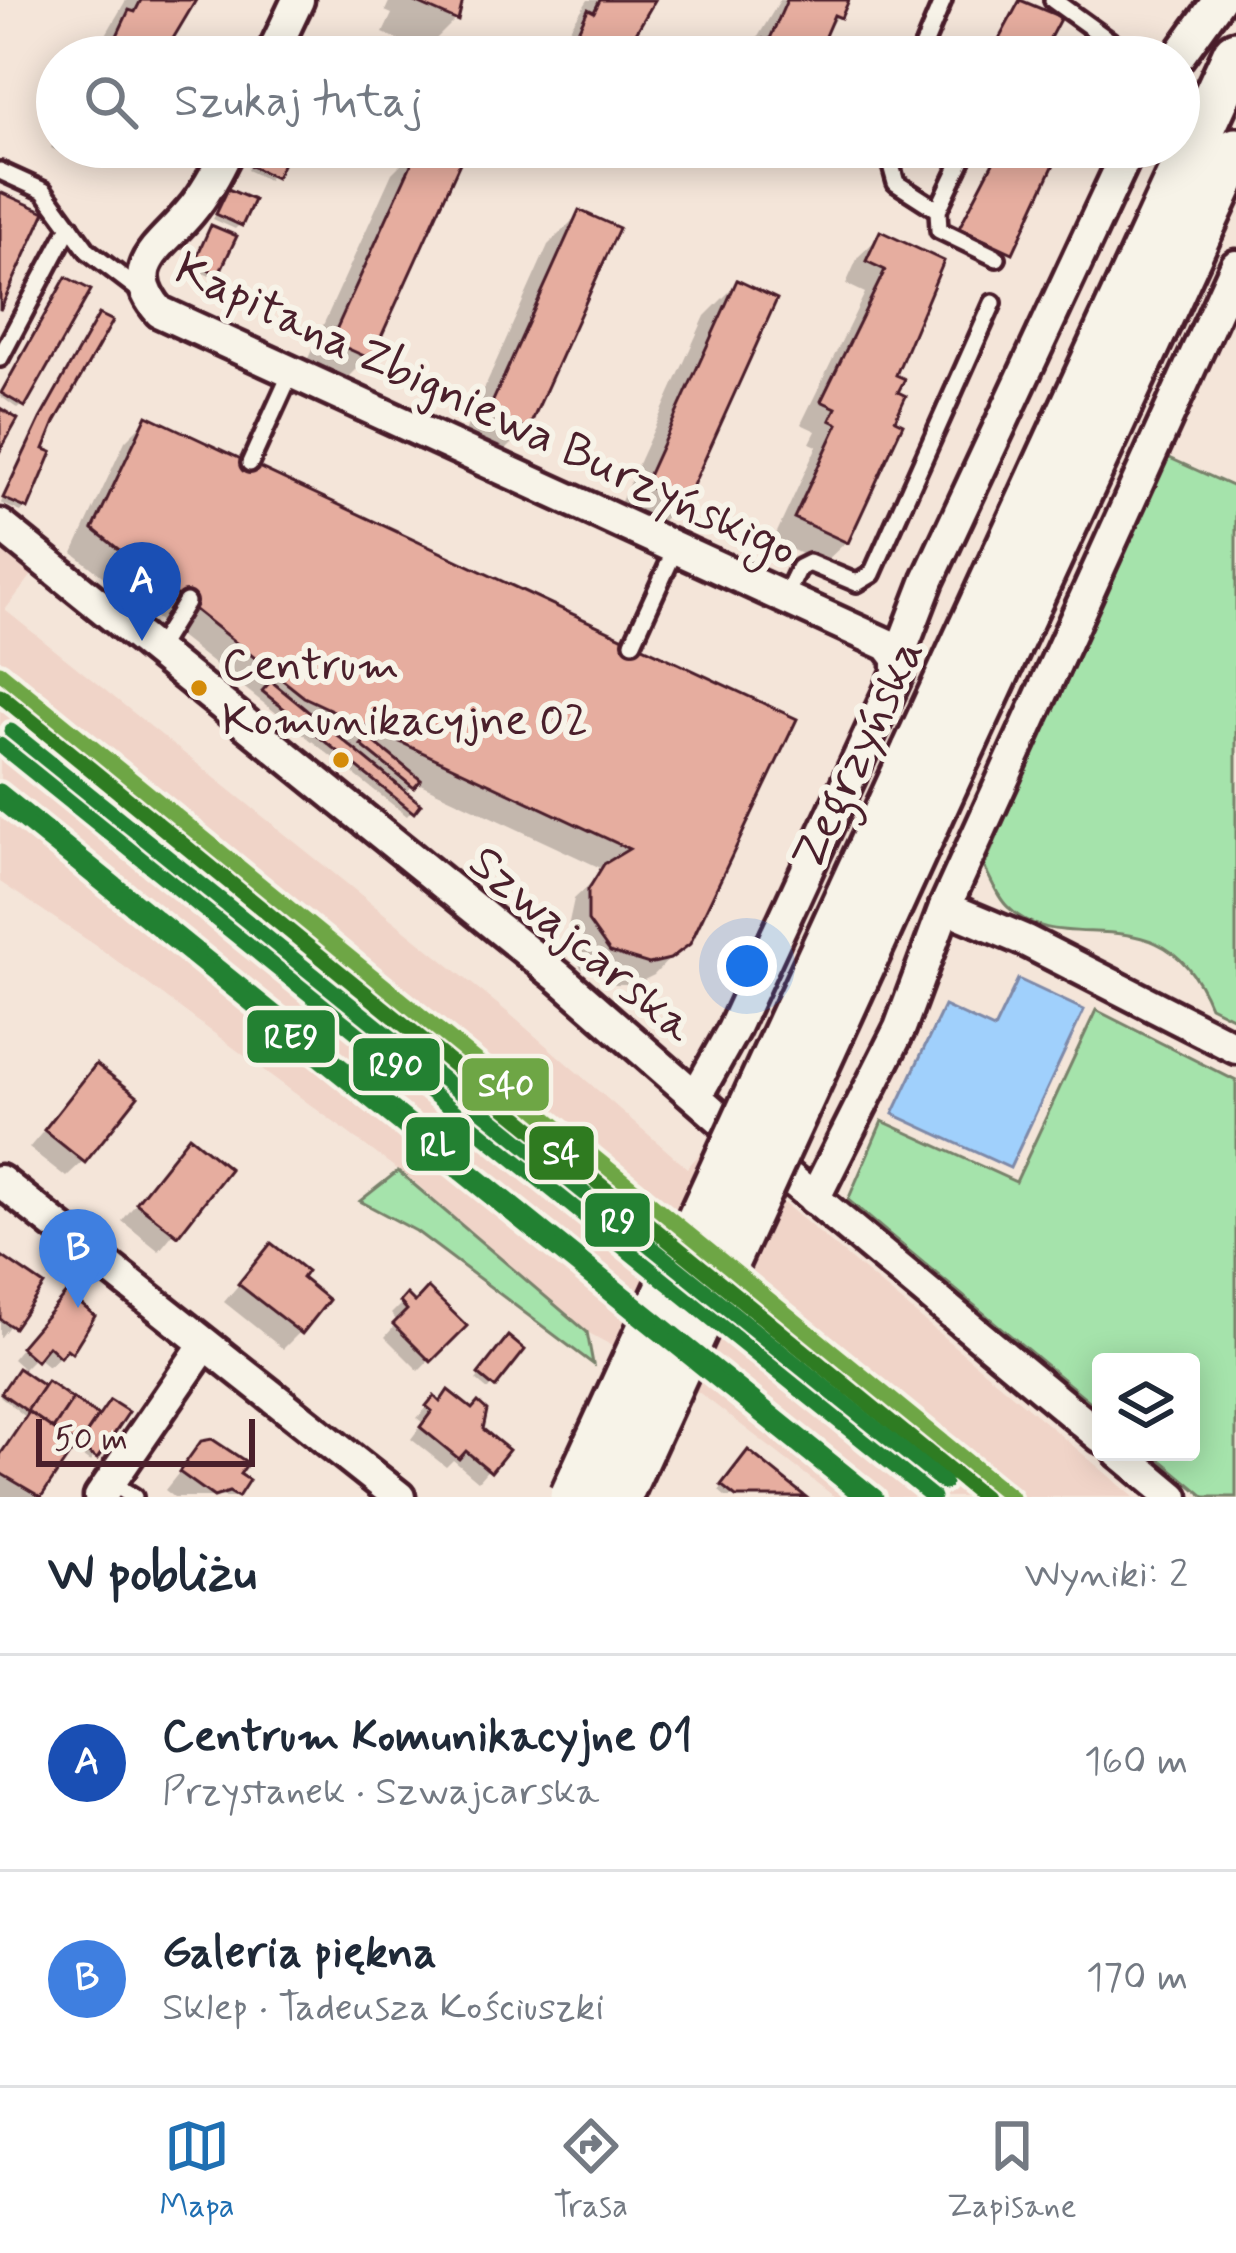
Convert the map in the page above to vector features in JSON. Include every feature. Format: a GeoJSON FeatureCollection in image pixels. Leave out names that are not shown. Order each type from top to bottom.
{"type":"FeatureCollection","features":[{"type":"Feature","properties":{"kind":"main road","name":"Zegrzyńska"},"geometry":{"type":"LineString","coordinates":[[1200,138],[1236,54]]}},
{"type":"Feature","properties":{"kind":"main road","name":"Zegrzyńska"},"geometry":{"type":"LineString","coordinates":[[573,1497],[1236,151]]}},
{"type":"Feature","properties":{"kind":"main road","name":"Zegrzyńska"},"geometry":{"type":"LineString","coordinates":[[618,1497],[1187,168]]}},
{"type":"Feature","properties":{"kind":"street"},"geometry":{"type":"LineString","coordinates":[[281,36],[298,0]]}},
{"type":"Feature","properties":{"kind":"street"},"geometry":{"type":"LineString","coordinates":[[1191,36],[1212,2]]}},
{"type":"Feature","properties":{"kind":"street"},"geometry":{"type":"LineString","coordinates":[[145,295],[142,275],[148,257],[213,183],[220,168]]}},
{"type":"Feature","properties":{"kind":"street"},"geometry":{"type":"LineString","coordinates":[[696,1096],[733,1030],[879,715],[928,580],[1120,168]]}},
{"type":"Feature","properties":{"kind":"street"},"geometry":{"type":"LineString","coordinates":[[814,1199],[900,1028],[945,907],[1236,266]]}},
{"type":"Feature","properties":{"kind":"street","name":"Kapitana Zbigniewa Burzyńskigo"},"geometry":{"type":"LineString","coordinates":[[145,295],[160,312],[674,552],[888,645],[898,658]]}},
{"type":"Feature","properties":{"kind":"street","name":"Szwajcarska"},"geometry":{"type":"LineString","coordinates":[[0,525],[560,978],[814,1199],[1092,1430]]}},
{"type":"Feature","properties":{"kind":"street"},"geometry":{"type":"LineString","coordinates":[[945,907],[1026,941],[1236,1048]]}},
{"type":"Feature","properties":{"kind":"street"},"geometry":{"type":"LineString","coordinates":[[0,1181],[399,1497]]}},
{"type":"Feature","properties":{"kind":"street"},"geometry":{"type":"LineString","coordinates":[[114,1492],[205,1344]]}},
{"type":"Feature","properties":{"kind":"street"},"geometry":{"type":"LineString","coordinates":[[1130,1461],[1173,1497]]}},
{"type":"Feature","properties":{"kind":"lane"},"geometry":{"type":"LineString","coordinates":[[928,36],[943,0]]}},
{"type":"Feature","properties":{"kind":"lane"},"geometry":{"type":"LineString","coordinates":[[1053,0],[1103,36]]}},
{"type":"Feature","properties":{"kind":"lane"},"geometry":{"type":"LineString","coordinates":[[892,168],[896,183],[938,210]]}},
{"type":"Feature","properties":{"kind":"lane"},"geometry":{"type":"LineString","coordinates":[[958,168],[938,210],[939,230],[997,258]]}},
{"type":"Feature","properties":{"kind":"lane","name":"Kapitana Zbigniewa Burzyńskigo"},"geometry":{"type":"LineString","coordinates":[[0,171],[44,191],[98,261],[145,295]]}},
{"type":"Feature","properties":{"kind":"lane"},"geometry":{"type":"LineString","coordinates":[[0,358],[70,226]]}},
{"type":"Feature","properties":{"kind":"lane"},"geometry":{"type":"LineString","coordinates":[[784,599],[799,568],[808,563],[857,583],[872,574],[993,304]]}},
{"type":"Feature","properties":{"kind":"lane"},"geometry":{"type":"LineString","coordinates":[[250,464],[291,373]]}},
{"type":"Feature","properties":{"kind":"lane"},"geometry":{"type":"LineString","coordinates":[[633,642],[674,552]]}},
{"type":"Feature","properties":{"kind":"lane"},"geometry":{"type":"LineString","coordinates":[[155,652],[186,602]]}},
{"type":"Feature","properties":{"kind":"shaded area"},"geometry":{"type":"Polygon","coordinates":[[[0,543],[35,571],[5,610],[511,1015],[687,1168],[711,1142],[1134,1497],[835,1497],[701,1394],[587,1332],[413,1181],[98,947],[0,882],[0,543]]]}},
{"type":"Feature","properties":{"kind":"green space"},"geometry":{"type":"Polygon","coordinates":[[[1163,455],[1236,488],[1236,1019],[1210,1006],[1190,970],[1166,948],[1140,937],[1057,930],[1032,923],[1005,904],[984,867],[1163,455]]]}},
{"type":"Feature","properties":{"kind":"green space"},"geometry":{"type":"Polygon","coordinates":[[[1096,1010],[1236,1081],[1236,1497],[1205,1497],[1162,1461],[1200,1461],[1200,1353],[1092,1353],[1092,1403],[848,1200],[882,1121],[1016,1182],[1096,1010]]]}},
{"type":"Feature","properties":{"kind":"green space"},"geometry":{"type":"Polygon","coordinates":[[[398,1171],[587,1332],[593,1364],[416,1231],[360,1201],[398,1171]]]}},
{"type":"Feature","properties":{"kind":"water"},"geometry":{"type":"Polygon","coordinates":[[[1018,979],[1084,1010],[1010,1168],[893,1114],[944,1006],[994,1029],[1018,979]]]}},
{"type":"Feature","properties":{"kind":"building"},"geometry":{"type":"Polygon","coordinates":[[[141,0],[196,0],[175,36],[117,36],[129,10],[135,12],[141,0]]]}},
{"type":"Feature","properties":{"kind":"building"},"geometry":{"type":"Polygon","coordinates":[[[414,0],[463,0],[458,21],[413,1],[414,0]]]}},
{"type":"Feature","properties":{"kind":"building"},"geometry":{"type":"Polygon","coordinates":[[[600,0],[655,0],[634,36],[576,36],[588,9],[594,12],[600,0]]]}},
{"type":"Feature","properties":{"kind":"building"},"geometry":{"type":"Polygon","coordinates":[[[787,0],[849,0],[841,18],[834,15],[825,36],[771,36],[787,0]]]}},
{"type":"Feature","properties":{"kind":"building"},"geometry":{"type":"Polygon","coordinates":[[[1020,0],[1061,17],[1051,36],[1001,36],[1020,0]]]}},
{"type":"Feature","properties":{"kind":"building"},"geometry":{"type":"Polygon","coordinates":[[[255,168],[281,168],[276,178],[255,168]]]}},
{"type":"Feature","properties":{"kind":"building"},"geometry":{"type":"Polygon","coordinates":[[[409,168],[458,168],[371,359],[331,341],[409,168]]]}},
{"type":"Feature","properties":{"kind":"building"},"geometry":{"type":"Polygon","coordinates":[[[990,168],[1052,168],[1013,253],[959,228],[990,168]]]}},
{"type":"Feature","properties":{"kind":"building"},"geometry":{"type":"Polygon","coordinates":[[[228,189],[254,200],[242,226],[216,214],[228,189]]]}},
{"type":"Feature","properties":{"kind":"building"},"geometry":{"type":"Polygon","coordinates":[[[0,192],[45,212],[0,310],[0,192]]]}},
{"type":"Feature","properties":{"kind":"building"},"geometry":{"type":"Polygon","coordinates":[[[579,210],[619,228],[528,430],[488,412],[579,210]]]}},
{"type":"Feature","properties":{"kind":"building"},"geometry":{"type":"Polygon","coordinates":[[[211,225],[237,236],[219,274],[194,263],[211,225]]]}},
{"type":"Feature","properties":{"kind":"building"},"geometry":{"type":"Polygon","coordinates":[[[880,231],[944,261],[896,375],[905,379],[898,392],[906,396],[895,420],[903,424],[848,543],[794,518],[838,424],[830,420],[836,408],[821,401],[885,270],[866,261],[880,231]]]}},
{"type":"Feature","properties":{"kind":"building"},"geometry":{"type":"Polygon","coordinates":[[[66,277],[91,290],[25,407],[1,393],[66,277]]]}},
{"type":"Feature","properties":{"kind":"building"},"geometry":{"type":"Polygon","coordinates":[[[737,280],[777,299],[685,503],[644,485],[737,280]]]}},
{"type":"Feature","properties":{"kind":"building"},"geometry":{"type":"Polygon","coordinates":[[[99,314],[113,321],[55,422],[44,449],[52,452],[28,509],[3,498],[40,419],[99,314]]]}},
{"type":"Feature","properties":{"kind":"building"},"geometry":{"type":"Polygon","coordinates":[[[0,408],[18,419],[0,451],[0,408]]]}},
{"type":"Feature","properties":{"kind":"building"},"geometry":{"type":"Polygon","coordinates":[[[147,415],[797,719],[690,944],[670,959],[649,964],[610,952],[588,921],[588,890],[604,864],[629,849],[304,697],[93,529],[147,415]]]}},
{"type":"Feature","properties":{"kind":"building"},"geometry":{"type":"Polygon","coordinates":[[[271,681],[421,804],[414,813],[262,691],[271,681]]]}},
{"type":"Feature","properties":{"kind":"building"},"geometry":{"type":"Polygon","coordinates":[[[26,715],[197,853],[182,871],[11,734],[26,715]]]}},
{"type":"Feature","properties":{"kind":"building"},"geometry":{"type":"Polygon","coordinates":[[[368,737],[421,780],[414,788],[361,745],[368,737]]]}},
{"type":"Feature","properties":{"kind":"building"},"geometry":{"type":"Polygon","coordinates":[[[96,1064],[138,1096],[85,1163],[44,1130],[96,1064]]]}},
{"type":"Feature","properties":{"kind":"building"},"geometry":{"type":"Polygon","coordinates":[[[189,1136],[230,1169],[178,1236],[136,1203],[189,1136]]]}},
{"type":"Feature","properties":{"kind":"building"},"geometry":{"type":"Polygon","coordinates":[[[271,1243],[307,1271],[302,1278],[329,1300],[302,1334],[238,1284],[271,1243]]]}},
{"type":"Feature","properties":{"kind":"building"},"geometry":{"type":"Polygon","coordinates":[[[0,1255],[44,1285],[14,1328],[0,1319],[0,1255]]]}},
{"type":"Feature","properties":{"kind":"building"},"geometry":{"type":"Polygon","coordinates":[[[428,1288],[467,1326],[431,1362],[393,1324],[407,1310],[400,1302],[407,1294],[415,1302],[428,1288]]]}},
{"type":"Feature","properties":{"kind":"building"},"geometry":{"type":"Polygon","coordinates":[[[67,1292],[95,1316],[72,1353],[67,1349],[60,1357],[48,1346],[36,1361],[20,1347],[67,1292]]]}},
{"type":"Feature","properties":{"kind":"building"},"geometry":{"type":"Polygon","coordinates":[[[508,1336],[525,1350],[495,1388],[478,1374],[508,1336]]]}},
{"type":"Feature","properties":{"kind":"building"},"geometry":{"type":"Polygon","coordinates":[[[18,1368],[44,1386],[27,1411],[1,1393],[18,1368]]]}},
{"type":"Feature","properties":{"kind":"building"},"geometry":{"type":"Polygon","coordinates":[[[47,1381],[73,1399],[53,1429],[27,1411],[47,1381]]]}},
{"type":"Feature","properties":{"kind":"building"},"geometry":{"type":"Polygon","coordinates":[[[448,1390],[472,1409],[478,1402],[487,1410],[483,1429],[509,1450],[491,1472],[466,1451],[459,1459],[420,1427],[432,1411],[426,1406],[434,1396],[440,1402],[448,1390]]]}},
{"type":"Feature","properties":{"kind":"building"},"geometry":{"type":"Polygon","coordinates":[[[73,1399],[98,1416],[78,1446],[53,1429],[73,1399]]]}},
{"type":"Feature","properties":{"kind":"building"},"geometry":{"type":"Polygon","coordinates":[[[110,1400],[129,1412],[97,1459],[78,1446],[110,1400]]]}},
{"type":"Feature","properties":{"kind":"building"},"geometry":{"type":"Polygon","coordinates":[[[29,1412],[76,1445],[41,1497],[0,1473],[0,1455],[29,1412]]]}},
{"type":"Feature","properties":{"kind":"building"},"geometry":{"type":"Polygon","coordinates":[[[212,1439],[248,1463],[240,1474],[249,1480],[238,1497],[229,1492],[214,1497],[179,1472],[201,1441],[212,1439]]]}},
{"type":"Feature","properties":{"kind":"building"},"geometry":{"type":"Polygon","coordinates":[[[748,1450],[806,1497],[736,1497],[721,1485],[748,1450]]]}},
{"type":"Feature","properties":{"kind":"transit line","name":"S40"},"geometry":{"type":"LineString","coordinates":[[0,672],[1011,1497]]}},
{"type":"Feature","properties":{"kind":"transit line","name":"S4"},"geometry":{"type":"LineString","coordinates":[[0,695],[983,1497]]}},
{"type":"Feature","properties":{"kind":"transit line","name":"R9"},"geometry":{"type":"LineString","coordinates":[[11,731],[944,1483]]}},
{"type":"Feature","properties":{"kind":"transit line","name":"R90"},"geometry":{"type":"LineString","coordinates":[[0,745],[933,1497]]}},
{"type":"Feature","properties":{"kind":"transit line","name":"RL"},"geometry":{"type":"LineString","coordinates":[[0,791],[876,1497]]}},
{"type":"Feature","properties":{"kind":"transit line","name":"RE9"},"geometry":{"type":"LineString","coordinates":[[0,802],[862,1497]]}},
{"type":"Feature","properties":{"kind":"place","name":"Centrum Komunikacyjne 01"},"geometry":{"type":"Point","coordinates":[142,641]}},
{"type":"Feature","properties":{"kind":"place","name":"Centrum Komunikacyjne 02"},"geometry":{"type":"Point","coordinates":[199,688]}},
{"type":"Feature","properties":{"kind":"place","name":"Galeria piękna"},"geometry":{"type":"Point","coordinates":[78,1308]}}]}
